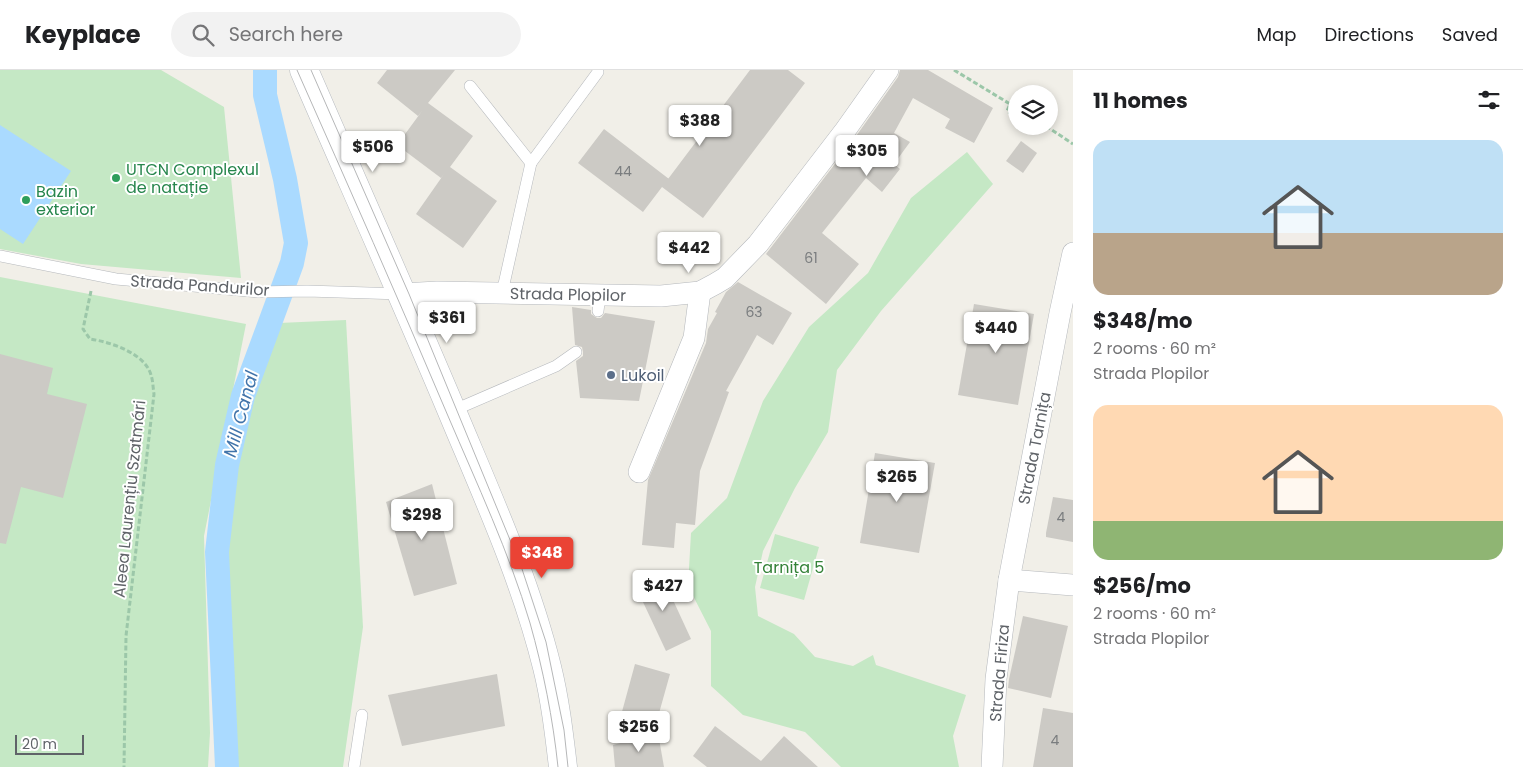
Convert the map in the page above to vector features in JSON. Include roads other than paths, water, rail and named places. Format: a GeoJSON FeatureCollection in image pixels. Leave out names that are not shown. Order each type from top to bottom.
{"type":"FeatureCollection","features":[{"type":"Feature","properties":{"kind":"main road"},"geometry":{"type":"LineString","coordinates":[[304,70],[403,294],[497,519],[536,628],[551,688],[563,767]]}},
{"type":"Feature","properties":{"kind":"street","name":"Strada Plopilor"},"geometry":{"type":"LineString","coordinates":[[403,294],[438,292],[502,293],[599,303],[700,292],[725,278],[758,244],[844,132],[883,72]]}},
{"type":"Feature","properties":{"kind":"street","name":"Strada Tarnița"},"geometry":{"type":"LineString","coordinates":[[1009,580],[1073,253]]}},
{"type":"Feature","properties":{"kind":"street"},"geometry":{"type":"LineString","coordinates":[[639,472],[694,338],[700,292]]}},
{"type":"Feature","properties":{"kind":"street"},"geometry":{"type":"LineString","coordinates":[[1009,580],[1073,585]]}},
{"type":"Feature","properties":{"kind":"street","name":"Strada Firiza"},"geometry":{"type":"LineString","coordinates":[[992,767],[996,679],[1009,580]]}},
{"type":"Feature","properties":{"kind":"lane"},"geometry":{"type":"LineString","coordinates":[[502,293],[531,163],[598,72]]}},
{"type":"Feature","properties":{"kind":"lane"},"geometry":{"type":"LineString","coordinates":[[470,86],[531,163]]}},
{"type":"Feature","properties":{"kind":"lane","name":"Strada Pandurilor"},"geometry":{"type":"LineString","coordinates":[[0,256],[116,279],[258,292],[307,291],[403,294]]}},
{"type":"Feature","properties":{"kind":"lane"},"geometry":{"type":"LineString","coordinates":[[452,411],[556,366],[576,352]]}},
{"type":"Feature","properties":{"kind":"lane"},"geometry":{"type":"LineString","coordinates":[[354,767],[362,715]]}},
{"type":"Feature","properties":{"kind":"water","name":"Bazin exterior"},"geometry":{"type":"Polygon","coordinates":[[[0,125],[71,171],[23,244],[0,229],[0,125]]]}},
{"type":"Feature","properties":{"kind":"waterway","name":"Mill Canal"},"geometry":{"type":"LineString","coordinates":[[227,767],[217,552],[227,465],[243,396],[292,263],[296,243],[285,179],[265,95],[265,70]]}},
{"type":"Feature","properties":{"kind":"tram line"},"geometry":{"type":"LineString","coordinates":[[297,70],[411,329],[492,518],[512,570],[530,623],[539,658],[547,694],[558,767]]}},
{"type":"Feature","properties":{"kind":"tram line"},"geometry":{"type":"LineString","coordinates":[[311,70],[409,294],[522,569],[546,642],[564,730],[568,767]]}},
{"type":"Feature","properties":{"kind":"place","name":"UTCN Complexul de natație"},"geometry":{"type":"Point","coordinates":[116,178]}},
{"type":"Feature","properties":{"kind":"place","name":"Bazin exterior"},"geometry":{"type":"Point","coordinates":[26,200]}},
{"type":"Feature","properties":{"kind":"place","name":"Lukoil"},"geometry":{"type":"Point","coordinates":[611,375]}},
{"type":"Feature","properties":{"kind":"park label","name":"Tarnița 5"},"geometry":{"type":"Point","coordinates":[789,567]}}]}
